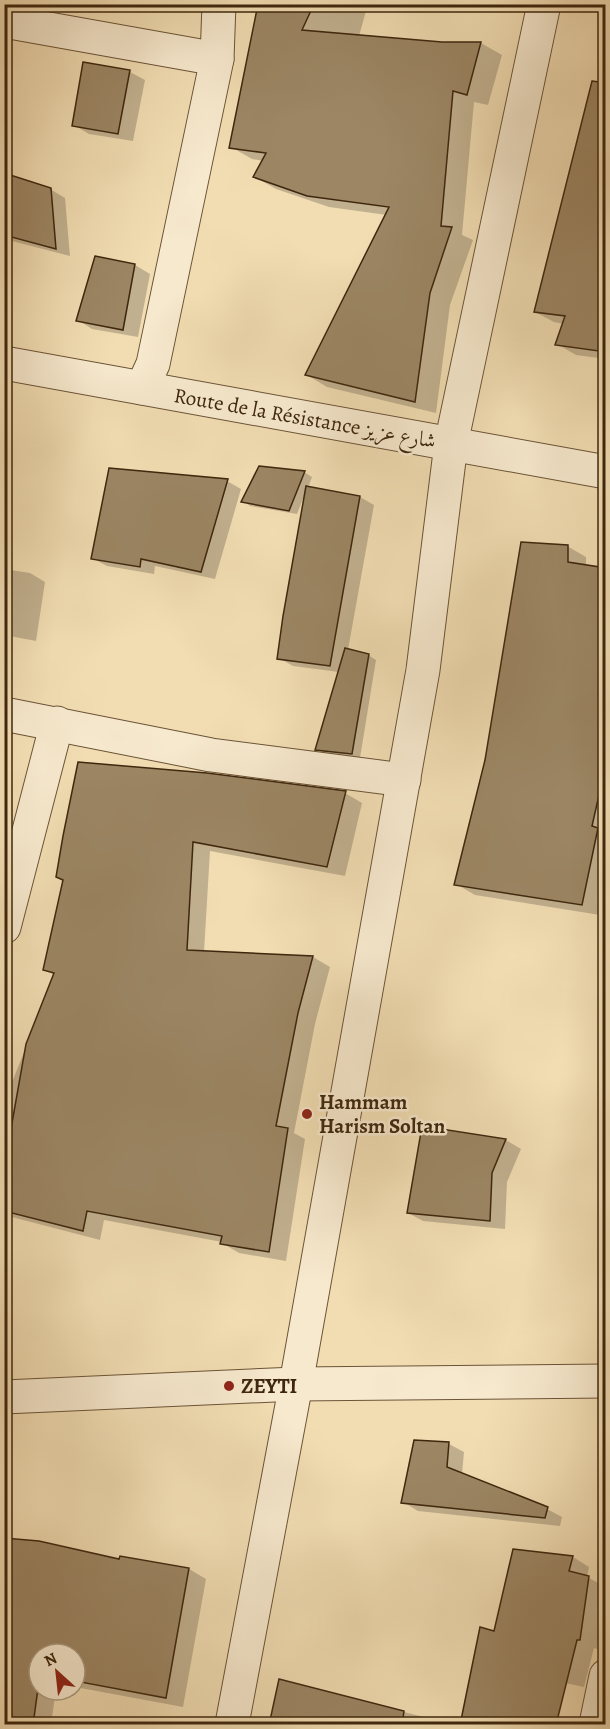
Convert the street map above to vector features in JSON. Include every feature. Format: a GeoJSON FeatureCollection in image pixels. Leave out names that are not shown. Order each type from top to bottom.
{"type":"FeatureCollection","features":[{"type":"Feature","properties":{"kind":"street"},"geometry":{"type":"LineString","coordinates":[[142,388],[153,364],[217,59],[219,4]]}},
{"type":"Feature","properties":{"kind":"street"},"geometry":{"type":"LineString","coordinates":[[232,1725],[296,1384],[423,670],[451,444],[544,4]]}},
{"type":"Feature","properties":{"kind":"street"},"geometry":{"type":"LineString","coordinates":[[4,21],[217,59]]}},
{"type":"Feature","properties":{"kind":"street","name":"Route de la Résistance شارع عزيز"},"geometry":{"type":"LineString","coordinates":[[4,363],[606,472]]}},
{"type":"Feature","properties":{"kind":"street"},"geometry":{"type":"LineString","coordinates":[[4,714],[211,755],[404,780]]}},
{"type":"Feature","properties":{"kind":"street"},"geometry":{"type":"LineString","coordinates":[[4,927],[57,723]]}},
{"type":"Feature","properties":{"kind":"street"},"geometry":{"type":"LineString","coordinates":[[4,1397],[296,1384],[606,1381]]}},
{"type":"Feature","properties":{"kind":"street"},"geometry":{"type":"LineString","coordinates":[[596,1725],[606,1676]]}},
{"type":"Feature","properties":{"kind":"building"},"geometry":{"type":"Polygon","coordinates":[[[258,4],[314,4],[302,30],[442,42],[481,42],[467,95],[453,91],[441,226],[452,227],[430,293],[415,402],[305,375],[389,207],[307,196],[253,177],[266,153],[229,148],[258,4]]]}},
{"type":"Feature","properties":{"kind":"building"},"geometry":{"type":"Polygon","coordinates":[[[83,62],[130,70],[118,134],[72,126],[83,62]]]}},
{"type":"Feature","properties":{"kind":"building"},"geometry":{"type":"Polygon","coordinates":[[[592,81],[606,83],[606,352],[555,345],[565,316],[534,312],[592,81]]]}},
{"type":"Feature","properties":{"kind":"building"},"geometry":{"type":"Polygon","coordinates":[[[4,173],[51,188],[56,249],[4,235],[4,173]]]}},
{"type":"Feature","properties":{"kind":"building"},"geometry":{"type":"Polygon","coordinates":[[[95,256],[135,264],[123,330],[76,321],[95,256]]]}},
{"type":"Feature","properties":{"kind":"building"},"geometry":{"type":"Polygon","coordinates":[[[259,466],[305,471],[289,511],[241,502],[259,466]]]}},
{"type":"Feature","properties":{"kind":"building"},"geometry":{"type":"Polygon","coordinates":[[[109,468],[228,479],[201,572],[141,559],[140,567],[91,559],[109,468]]]}},
{"type":"Feature","properties":{"kind":"building"},"geometry":{"type":"Polygon","coordinates":[[[306,486],[360,496],[330,666],[277,659],[306,486]]]}},
{"type":"Feature","properties":{"kind":"building"},"geometry":{"type":"Polygon","coordinates":[[[521,542],[568,545],[568,562],[606,568],[606,764],[592,826],[598,828],[582,905],[454,885],[485,760],[521,542]]]}},
{"type":"Feature","properties":{"kind":"building"},"geometry":{"type":"Polygon","coordinates":[[[345,648],[369,654],[352,754],[315,750],[345,648]]]}},
{"type":"Feature","properties":{"kind":"building"},"geometry":{"type":"Polygon","coordinates":[[[78,762],[207,773],[346,791],[327,867],[193,842],[187,950],[313,956],[298,1013],[276,1126],[288,1128],[269,1252],[220,1244],[222,1236],[87,1211],[83,1231],[4,1211],[4,1168],[26,1044],[54,973],[43,970],[63,880],[56,877],[78,762]]]}},
{"type":"Feature","properties":{"kind":"building"},"geometry":{"type":"Polygon","coordinates":[[[422,1126],[506,1139],[492,1173],[490,1221],[407,1213],[422,1126]]]}},
{"type":"Feature","properties":{"kind":"building"},"geometry":{"type":"Polygon","coordinates":[[[414,1440],[449,1442],[447,1467],[548,1507],[545,1518],[401,1503],[414,1440]]]}},
{"type":"Feature","properties":{"kind":"building"},"geometry":{"type":"Polygon","coordinates":[[[4,1538],[39,1541],[119,1559],[120,1556],[189,1568],[166,1698],[87,1683],[87,1642],[27,1642],[27,1702],[36,1702],[33,1725],[4,1725],[4,1538]]]}},
{"type":"Feature","properties":{"kind":"building"},"geometry":{"type":"Polygon","coordinates":[[[513,1549],[573,1556],[569,1571],[589,1576],[580,1640],[577,1640],[556,1725],[460,1725],[480,1627],[494,1631],[513,1549]]]}},
{"type":"Feature","properties":{"kind":"building"},"geometry":{"type":"Polygon","coordinates":[[[279,1679],[404,1711],[402,1725],[269,1725],[279,1679]]]}},
{"type":"Feature","properties":{"kind":"place","name":"Hammam Harism Soltan"},"geometry":{"type":"Point","coordinates":[307,1114]}},
{"type":"Feature","properties":{"kind":"place","name":"ZEYTI"},"geometry":{"type":"Point","coordinates":[229,1386]}}]}
